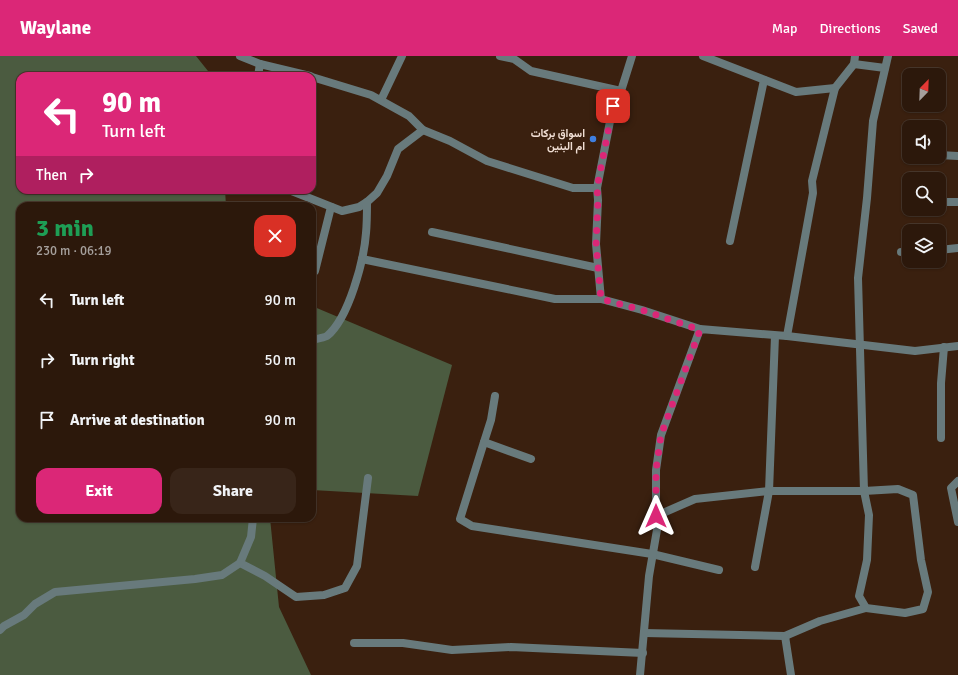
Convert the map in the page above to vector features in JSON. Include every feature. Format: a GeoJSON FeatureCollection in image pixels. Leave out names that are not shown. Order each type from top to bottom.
{"type":"FeatureCollection","features":[{"type":"Feature","properties":{"kind":"street"},"geometry":{"type":"LineString","coordinates":[[240,56],[260,64],[294,72]]}},
{"type":"Feature","properties":{"kind":"street"},"geometry":{"type":"LineString","coordinates":[[381,100],[402,56]]}},
{"type":"Feature","properties":{"kind":"street"},"geometry":{"type":"LineString","coordinates":[[500,56],[515,58],[531,71],[621,91]]}},
{"type":"Feature","properties":{"kind":"street"},"geometry":{"type":"LineString","coordinates":[[601,299],[596,244],[598,200],[597,188],[613,106],[621,91],[632,56]]}},
{"type":"Feature","properties":{"kind":"street"},"geometry":{"type":"LineString","coordinates":[[703,56],[796,92],[835,88]]}},
{"type":"Feature","properties":{"kind":"street"},"geometry":{"type":"LineString","coordinates":[[866,608],[859,596],[867,560],[868,515],[864,491],[858,278],[867,198],[873,121],[888,56]]}},
{"type":"Feature","properties":{"kind":"street"},"geometry":{"type":"LineString","coordinates":[[787,336],[813,193],[812,181],[835,88],[855,60],[885,68]]}},
{"type":"Feature","properties":{"kind":"street"},"geometry":{"type":"LineString","coordinates":[[259,72],[260,64]]}},
{"type":"Feature","properties":{"kind":"street"},"geometry":{"type":"LineString","coordinates":[[316,78],[371,95],[409,116],[423,130],[450,141],[487,162],[573,188],[597,188]]}},
{"type":"Feature","properties":{"kind":"street"},"geometry":{"type":"LineString","coordinates":[[730,241],[764,80]]}},
{"type":"Feature","properties":{"kind":"street"},"geometry":{"type":"LineString","coordinates":[[299,194],[342,211],[359,207],[377,193],[387,176],[398,148],[423,130]]}},
{"type":"Feature","properties":{"kind":"street"},"geometry":{"type":"LineString","coordinates":[[946,155],[958,156]]}},
{"type":"Feature","properties":{"kind":"street"},"geometry":{"type":"LineString","coordinates":[[316,339],[326,337],[342,318],[362,259],[366,233],[367,202]]}},
{"type":"Feature","properties":{"kind":"street"},"geometry":{"type":"LineString","coordinates":[[946,202],[958,202]]}},
{"type":"Feature","properties":{"kind":"street"},"geometry":{"type":"LineString","coordinates":[[316,267],[331,207]]}},
{"type":"Feature","properties":{"kind":"street"},"geometry":{"type":"LineString","coordinates":[[432,232],[598,268]]}},
{"type":"Feature","properties":{"kind":"street"},"geometry":{"type":"LineString","coordinates":[[946,249],[958,248]]}},
{"type":"Feature","properties":{"kind":"street"},"geometry":{"type":"LineString","coordinates":[[362,259],[554,299],[601,299],[642,310],[700,330],[787,336],[915,351],[958,346]]}},
{"type":"Feature","properties":{"kind":"street"},"geometry":{"type":"LineString","coordinates":[[640,675],[649,576],[658,524],[656,516],[656,470],[661,435],[700,330]]}},
{"type":"Feature","properties":{"kind":"street"},"geometry":{"type":"LineString","coordinates":[[755,567],[768,491],[775,336]]}},
{"type":"Feature","properties":{"kind":"street"},"geometry":{"type":"LineString","coordinates":[[940,438],[941,384],[944,347]]}},
{"type":"Feature","properties":{"kind":"street"},"geometry":{"type":"LineString","coordinates":[[495,396],[491,420],[460,519],[472,526],[652,554],[719,570]]}},
{"type":"Feature","properties":{"kind":"street"},"geometry":{"type":"LineString","coordinates":[[484,442],[531,459]]}},
{"type":"Feature","properties":{"kind":"street"},"geometry":{"type":"LineString","coordinates":[[240,563],[266,576],[296,597],[324,595],[345,588],[357,566],[368,478]]}},
{"type":"Feature","properties":{"kind":"street"},"geometry":{"type":"LineString","coordinates":[[958,481],[951,488],[958,522]]}},
{"type":"Feature","properties":{"kind":"street"},"geometry":{"type":"LineString","coordinates":[[644,633],[785,636],[820,621],[866,608],[906,613],[923,609],[928,592],[921,560],[913,495],[898,489],[864,491],[768,491],[695,499],[656,516]]}},
{"type":"Feature","properties":{"kind":"street"},"geometry":{"type":"LineString","coordinates":[[0,630],[4,626],[24,615],[35,604],[55,592],[195,579],[222,575],[240,563],[251,537],[253,522]]}},
{"type":"Feature","properties":{"kind":"street"},"geometry":{"type":"LineString","coordinates":[[785,636],[791,675]]}},
{"type":"Feature","properties":{"kind":"street"},"geometry":{"type":"LineString","coordinates":[[354,642],[403,643],[452,650],[511,647],[643,653]]}},
{"type":"Feature","properties":{"kind":"green space"},"geometry":{"type":"Polygon","coordinates":[[[0,56],[196,56],[209,72],[16,72],[16,194],[225,194],[226,202],[16,202],[16,522],[270,522],[279,607],[311,675],[0,675],[0,56]]]}},
{"type":"Feature","properties":{"kind":"green space"},"geometry":{"type":"Polygon","coordinates":[[[316,308],[452,365],[418,496],[316,490],[316,308]]]}},
{"type":"Feature","properties":{"kind":"place","name":"اسواق بركات ام البنين"},"geometry":{"type":"Point","coordinates":[593,139]}},
{"type":"Feature","properties":{"kind":"route"},"geometry":{"type":"LineString","coordinates":[[613,106],[597,188],[598,200],[596,244],[601,299],[642,310],[700,330],[661,435],[656,470],[656,516]]}}]}
